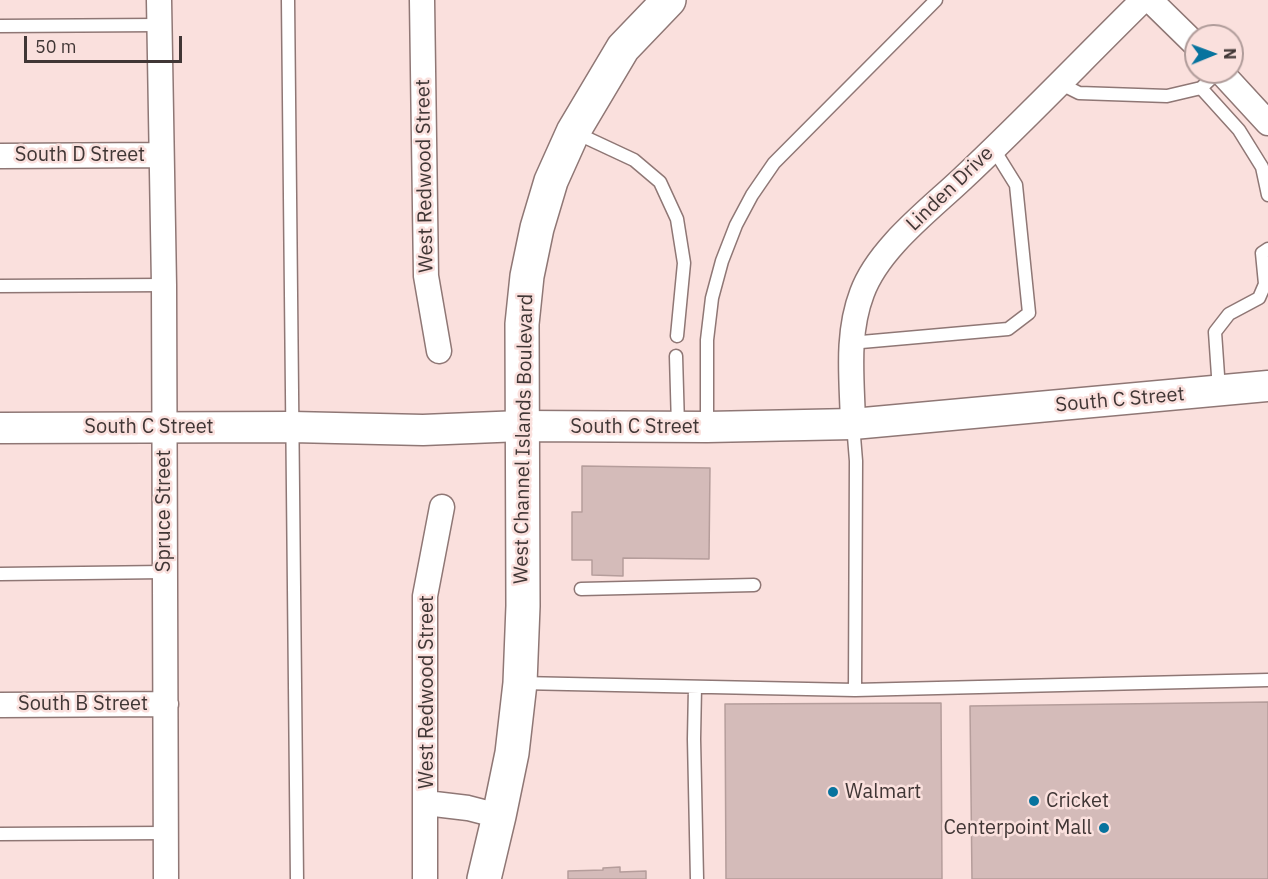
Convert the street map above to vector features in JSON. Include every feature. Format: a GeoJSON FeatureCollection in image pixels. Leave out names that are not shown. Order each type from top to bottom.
{"type":"FeatureCollection","features":[{"type":"Feature","properties":{"kind":"main road","name":"West Channel Islands Boulevard"},"geometry":{"type":"LineString","coordinates":[[484,879],[500,816],[512,753],[520,683],[523,606],[522,324],[527,276],[537,228],[551,181],[573,132],[623,48],[669,0]]}},
{"type":"Feature","properties":{"kind":"street","name":"Spruce Street"},"geometry":{"type":"LineString","coordinates":[[159,0],[164,285],[166,879]]}},
{"type":"Feature","properties":{"kind":"street","name":"West Redwood Street"},"geometry":{"type":"LineString","coordinates":[[422,0],[426,276],[439,351]]}},
{"type":"Feature","properties":{"kind":"street","name":"Linden Drive"},"geometry":{"type":"LineString","coordinates":[[853,424],[850,343],[855,315],[863,290],[880,261],[905,231],[1143,0]]}},
{"type":"Feature","properties":{"kind":"street"},"geometry":{"type":"LineString","coordinates":[[1150,0],[1184,33]]}},
{"type":"Feature","properties":{"kind":"street"},"geometry":{"type":"LineString","coordinates":[[1231,84],[1268,123]]}},
{"type":"Feature","properties":{"kind":"street","name":"South D Street"},"geometry":{"type":"LineString","coordinates":[[0,156],[161,155]]}},
{"type":"Feature","properties":{"kind":"street","name":"South C Street"},"geometry":{"type":"LineString","coordinates":[[0,428],[292,427],[423,430],[521,426],[692,427],[853,424],[1268,386]]}},
{"type":"Feature","properties":{"kind":"street","name":"West Redwood Street"},"geometry":{"type":"LineString","coordinates":[[425,879],[425,596],[442,507]]}},
{"type":"Feature","properties":{"kind":"street","name":"South B Street"},"geometry":{"type":"LineString","coordinates":[[0,705],[166,704]]}},
{"type":"Feature","properties":{"kind":"street"},"geometry":{"type":"LineString","coordinates":[[426,802],[468,808],[500,816]]}},
{"type":"Feature","properties":{"kind":"lane"},"geometry":{"type":"LineString","coordinates":[[288,0],[297,879]]}},
{"type":"Feature","properties":{"kind":"lane"},"geometry":{"type":"LineString","coordinates":[[692,427],[712,298],[722,261],[736,225],[752,195],[774,163],[936,0]]}},
{"type":"Feature","properties":{"kind":"lane"},"geometry":{"type":"LineString","coordinates":[[0,26],[159,25]]}},
{"type":"Feature","properties":{"kind":"lane"},"geometry":{"type":"LineString","coordinates":[[1059,83],[1079,93],[1167,96],[1201,88],[1206,84]]}},
{"type":"Feature","properties":{"kind":"lane"},"geometry":{"type":"LineString","coordinates":[[1201,88],[1239,130],[1262,167],[1268,195]]}},
{"type":"Feature","properties":{"kind":"lane"},"geometry":{"type":"LineString","coordinates":[[573,132],[634,160],[660,182],[677,219],[684,263],[677,336]]}},
{"type":"Feature","properties":{"kind":"lane"},"geometry":{"type":"LineString","coordinates":[[850,343],[1008,329],[1029,313],[1016,185],[993,148]]}},
{"type":"Feature","properties":{"kind":"lane"},"geometry":{"type":"LineString","coordinates":[[1219,390],[1215,332],[1229,314],[1259,298],[1265,284],[1262,253],[1268,249]]}},
{"type":"Feature","properties":{"kind":"lane"},"geometry":{"type":"LineString","coordinates":[[0,286],[164,285]]}},
{"type":"Feature","properties":{"kind":"lane"},"geometry":{"type":"LineString","coordinates":[[676,356],[692,427]]}},
{"type":"Feature","properties":{"kind":"lane"},"geometry":{"type":"LineString","coordinates":[[853,424],[856,460],[855,690]]}},
{"type":"Feature","properties":{"kind":"lane"},"geometry":{"type":"LineString","coordinates":[[0,574],[165,572]]}},
{"type":"Feature","properties":{"kind":"lane"},"geometry":{"type":"LineString","coordinates":[[581,589],[754,585]]}},
{"type":"Feature","properties":{"kind":"lane"},"geometry":{"type":"LineString","coordinates":[[520,683],[855,690],[1268,680]]}},
{"type":"Feature","properties":{"kind":"lane"},"geometry":{"type":"LineString","coordinates":[[695,687],[697,879]]}},
{"type":"Feature","properties":{"kind":"lane"},"geometry":{"type":"LineString","coordinates":[[0,834],[165,833]]}},
{"type":"Feature","properties":{"kind":"building"},"geometry":{"type":"Polygon","coordinates":[[[582,466],[710,468],[709,559],[623,558],[623,576],[592,575],[592,560],[572,560],[572,512],[582,512],[582,466]]]}},
{"type":"Feature","properties":{"kind":"building"},"geometry":{"type":"Polygon","coordinates":[[[1268,702],[1268,879],[972,879],[970,706],[1268,702]]]}},
{"type":"Feature","properties":{"kind":"building","name":"Walmart"},"geometry":{"type":"Polygon","coordinates":[[[941,703],[942,879],[726,879],[725,704],[941,703]]]}},
{"type":"Feature","properties":{"kind":"building"},"geometry":{"type":"Polygon","coordinates":[[[620,867],[620,872],[646,871],[646,879],[568,879],[568,871],[620,867]]]}},
{"type":"Feature","properties":{"kind":"place","name":"Walmart"},"geometry":{"type":"Point","coordinates":[833,792]}},
{"type":"Feature","properties":{"kind":"place","name":"Cricket"},"geometry":{"type":"Point","coordinates":[1034,801]}},
{"type":"Feature","properties":{"kind":"place","name":"Centerpoint Mall"},"geometry":{"type":"Point","coordinates":[1104,828]}}]}
